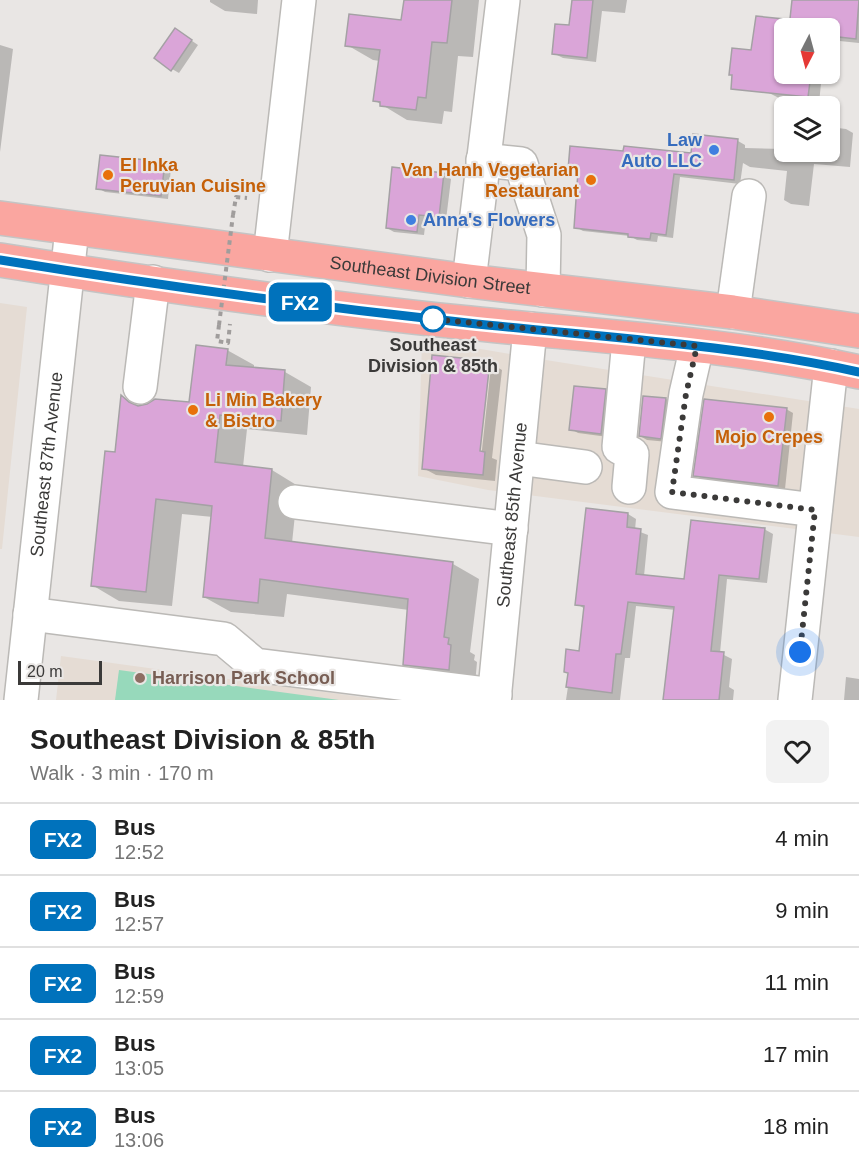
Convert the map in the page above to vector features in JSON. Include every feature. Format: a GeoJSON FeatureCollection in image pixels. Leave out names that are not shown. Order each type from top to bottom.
{"type":"FeatureCollection","features":[{"type":"Feature","properties":{"kind":"main road","name":"Southeast Division Street"},"geometry":{"type":"LineString","coordinates":[[0,218],[469,281],[733,312],[859,331]]}},
{"type":"Feature","properties":{"kind":"main road"},"geometry":{"type":"LineString","coordinates":[[0,260],[363,311],[697,346],[845,369],[844,351],[859,348]]}},
{"type":"Feature","properties":{"kind":"main road"},"geometry":{"type":"LineString","coordinates":[[363,311],[387,295],[460,301],[467,297],[469,281]]}},
{"type":"Feature","properties":{"kind":"street"},"geometry":{"type":"LineString","coordinates":[[270,255],[299,0]]}},
{"type":"Feature","properties":{"kind":"street"},"geometry":{"type":"LineString","coordinates":[[469,281],[503,0]]}},
{"type":"Feature","properties":{"kind":"street"},"geometry":{"type":"LineString","coordinates":[[483,160],[520,164],[544,235],[543,290]]}},
{"type":"Feature","properties":{"kind":"street"},"geometry":{"type":"LineString","coordinates":[[733,312],[749,196]]}},
{"type":"Feature","properties":{"kind":"street","name":"Southeast 87th Avenue"},"geometry":{"type":"LineString","coordinates":[[21,700],[72,229]]}},
{"type":"Feature","properties":{"kind":"street"},"geometry":{"type":"LineString","coordinates":[[140,387],[153,282]]}},
{"type":"Feature","properties":{"kind":"street","name":"Southeast 85th Avenue"},"geometry":{"type":"LineString","coordinates":[[495,697],[530,329]]}},
{"type":"Feature","properties":{"kind":"street"},"geometry":{"type":"LineString","coordinates":[[629,340],[619,447],[632,454],[629,487]]}},
{"type":"Feature","properties":{"kind":"street"},"geometry":{"type":"LineString","coordinates":[[697,346],[686,394],[672,492],[815,510]]}},
{"type":"Feature","properties":{"kind":"street"},"geometry":{"type":"LineString","coordinates":[[795,700],[815,510],[845,369]]}},
{"type":"Feature","properties":{"kind":"street"},"geometry":{"type":"LineString","coordinates":[[518,458],[585,466]]}},
{"type":"Feature","properties":{"kind":"street"},"geometry":{"type":"LineString","coordinates":[[295,502],[511,529]]}},
{"type":"Feature","properties":{"kind":"street"},"geometry":{"type":"LineString","coordinates":[[30,614],[224,639],[255,665],[495,697]]}},
{"type":"Feature","properties":{"kind":"path"},"geometry":{"type":"LineString","coordinates":[[230,323],[228,343],[218,341],[236,197]]}},
{"type":"Feature","properties":{"kind":"shaded area"},"geometry":{"type":"Polygon","coordinates":[[[0,303],[27,307],[2,549],[0,549],[0,303]]]}},
{"type":"Feature","properties":{"kind":"shaded area"},"geometry":{"type":"Polygon","coordinates":[[[422,339],[859,409],[859,537],[488,490],[418,476],[422,339]]]}},
{"type":"Feature","properties":{"kind":"shaded area","name":"Harrison Park School"},"geometry":{"type":"Polygon","coordinates":[[[61,656],[383,700],[56,700],[61,656]]]}},
{"type":"Feature","properties":{"kind":"green space"},"geometry":{"type":"Polygon","coordinates":[[[119,670],[339,700],[115,700],[119,670]]]}},
{"type":"Feature","properties":{"kind":"building"},"geometry":{"type":"Polygon","coordinates":[[[404,0],[452,0],[447,43],[432,42],[426,98],[418,97],[416,110],[380,106],[380,102],[373,101],[380,50],[345,46],[349,14],[401,20],[404,0]]]}},
{"type":"Feature","properties":{"kind":"building"},"geometry":{"type":"Polygon","coordinates":[[[572,0],[593,0],[587,58],[552,54],[555,24],[569,25],[572,0]]]}},
{"type":"Feature","properties":{"kind":"building"},"geometry":{"type":"Polygon","coordinates":[[[792,0],[859,0],[856,39],[840,37],[840,18],[790,18],[792,0]]]}},
{"type":"Feature","properties":{"kind":"building"},"geometry":{"type":"Polygon","coordinates":[[[756,16],[775,18],[774,84],[810,84],[808,96],[731,89],[732,75],[729,75],[732,48],[751,50],[756,16]]]}},
{"type":"Feature","properties":{"kind":"building"},"geometry":{"type":"Polygon","coordinates":[[[175,28],[192,40],[171,71],[154,58],[175,28]]]}},
{"type":"Feature","properties":{"kind":"building"},"geometry":{"type":"Polygon","coordinates":[[[693,134],[738,139],[734,180],[674,174],[666,235],[651,233],[650,239],[574,228],[578,171],[568,170],[570,146],[623,151],[624,146],[691,153],[693,134]]]}},
{"type":"Feature","properties":{"kind":"building"},"geometry":{"type":"Polygon","coordinates":[[[100,155],[165,162],[161,196],[96,189],[100,155]]]}},
{"type":"Feature","properties":{"kind":"building"},"geometry":{"type":"Polygon","coordinates":[[[392,167],[444,173],[439,217],[419,215],[417,232],[386,228],[392,167]]]}},
{"type":"Feature","properties":{"kind":"building"},"geometry":{"type":"Polygon","coordinates":[[[196,345],[228,349],[226,365],[285,370],[281,421],[220,415],[215,462],[272,469],[265,538],[453,562],[444,637],[449,638],[448,644],[451,645],[449,670],[403,665],[408,599],[260,579],[258,603],[203,597],[212,506],[156,499],[146,592],[91,586],[105,451],[115,452],[121,395],[138,406],[155,399],[189,402],[196,345]]]}},
{"type":"Feature","properties":{"kind":"building"},"geometry":{"type":"Polygon","coordinates":[[[432,355],[490,361],[480,451],[485,452],[483,475],[422,469],[432,355]]]}},
{"type":"Feature","properties":{"kind":"building"},"geometry":{"type":"Polygon","coordinates":[[[574,386],[606,389],[601,434],[569,430],[574,386]]]}},
{"type":"Feature","properties":{"kind":"building"},"geometry":{"type":"Polygon","coordinates":[[[643,396],[666,398],[661,439],[639,436],[643,396]]]}},
{"type":"Feature","properties":{"kind":"building"},"geometry":{"type":"Polygon","coordinates":[[[704,399],[787,408],[778,486],[693,476],[704,399]]]}},
{"type":"Feature","properties":{"kind":"building"},"geometry":{"type":"Polygon","coordinates":[[[586,508],[628,513],[627,527],[641,529],[636,574],[684,579],[691,520],[765,528],[759,579],[719,575],[711,651],[724,652],[719,700],[663,700],[674,607],[628,602],[621,654],[616,654],[612,693],[566,687],[568,673],[564,672],[566,649],[579,651],[584,606],[575,605],[586,508]]]}},
{"type":"Feature","properties":{"kind":"bus line","name":"FX2"},"geometry":{"type":"LineString","coordinates":[[0,260],[363,311],[711,348],[859,372]]}},
{"type":"Feature","properties":{"kind":"place","name":"Law Auto LLC"},"geometry":{"type":"Point","coordinates":[714,150]}},
{"type":"Feature","properties":{"kind":"place","name":"El Inka Peruvian Cuisine"},"geometry":{"type":"Point","coordinates":[108,175]}},
{"type":"Feature","properties":{"kind":"place","name":"Van Hanh Vegetarian Restaurant"},"geometry":{"type":"Point","coordinates":[591,180]}},
{"type":"Feature","properties":{"kind":"place","name":"Anna's Flowers"},"geometry":{"type":"Point","coordinates":[411,220]}},
{"type":"Feature","properties":{"kind":"place","name":"Southeast Division & 85th"},"geometry":{"type":"Point","coordinates":[433,319]}},
{"type":"Feature","properties":{"kind":"place","name":"Li Min Bakery & Bistro"},"geometry":{"type":"Point","coordinates":[193,410]}},
{"type":"Feature","properties":{"kind":"place","name":"Mojo Crepes"},"geometry":{"type":"Point","coordinates":[769,417]}},
{"type":"Feature","properties":{"kind":"place","name":"Harrison Park School"},"geometry":{"type":"Point","coordinates":[140,678]}},
{"type":"Feature","properties":{"kind":"route"},"geometry":{"type":"LineString","coordinates":[[433,319],[424,318],[697,346],[686,394],[672,492],[815,510],[800,652]]}}]}
